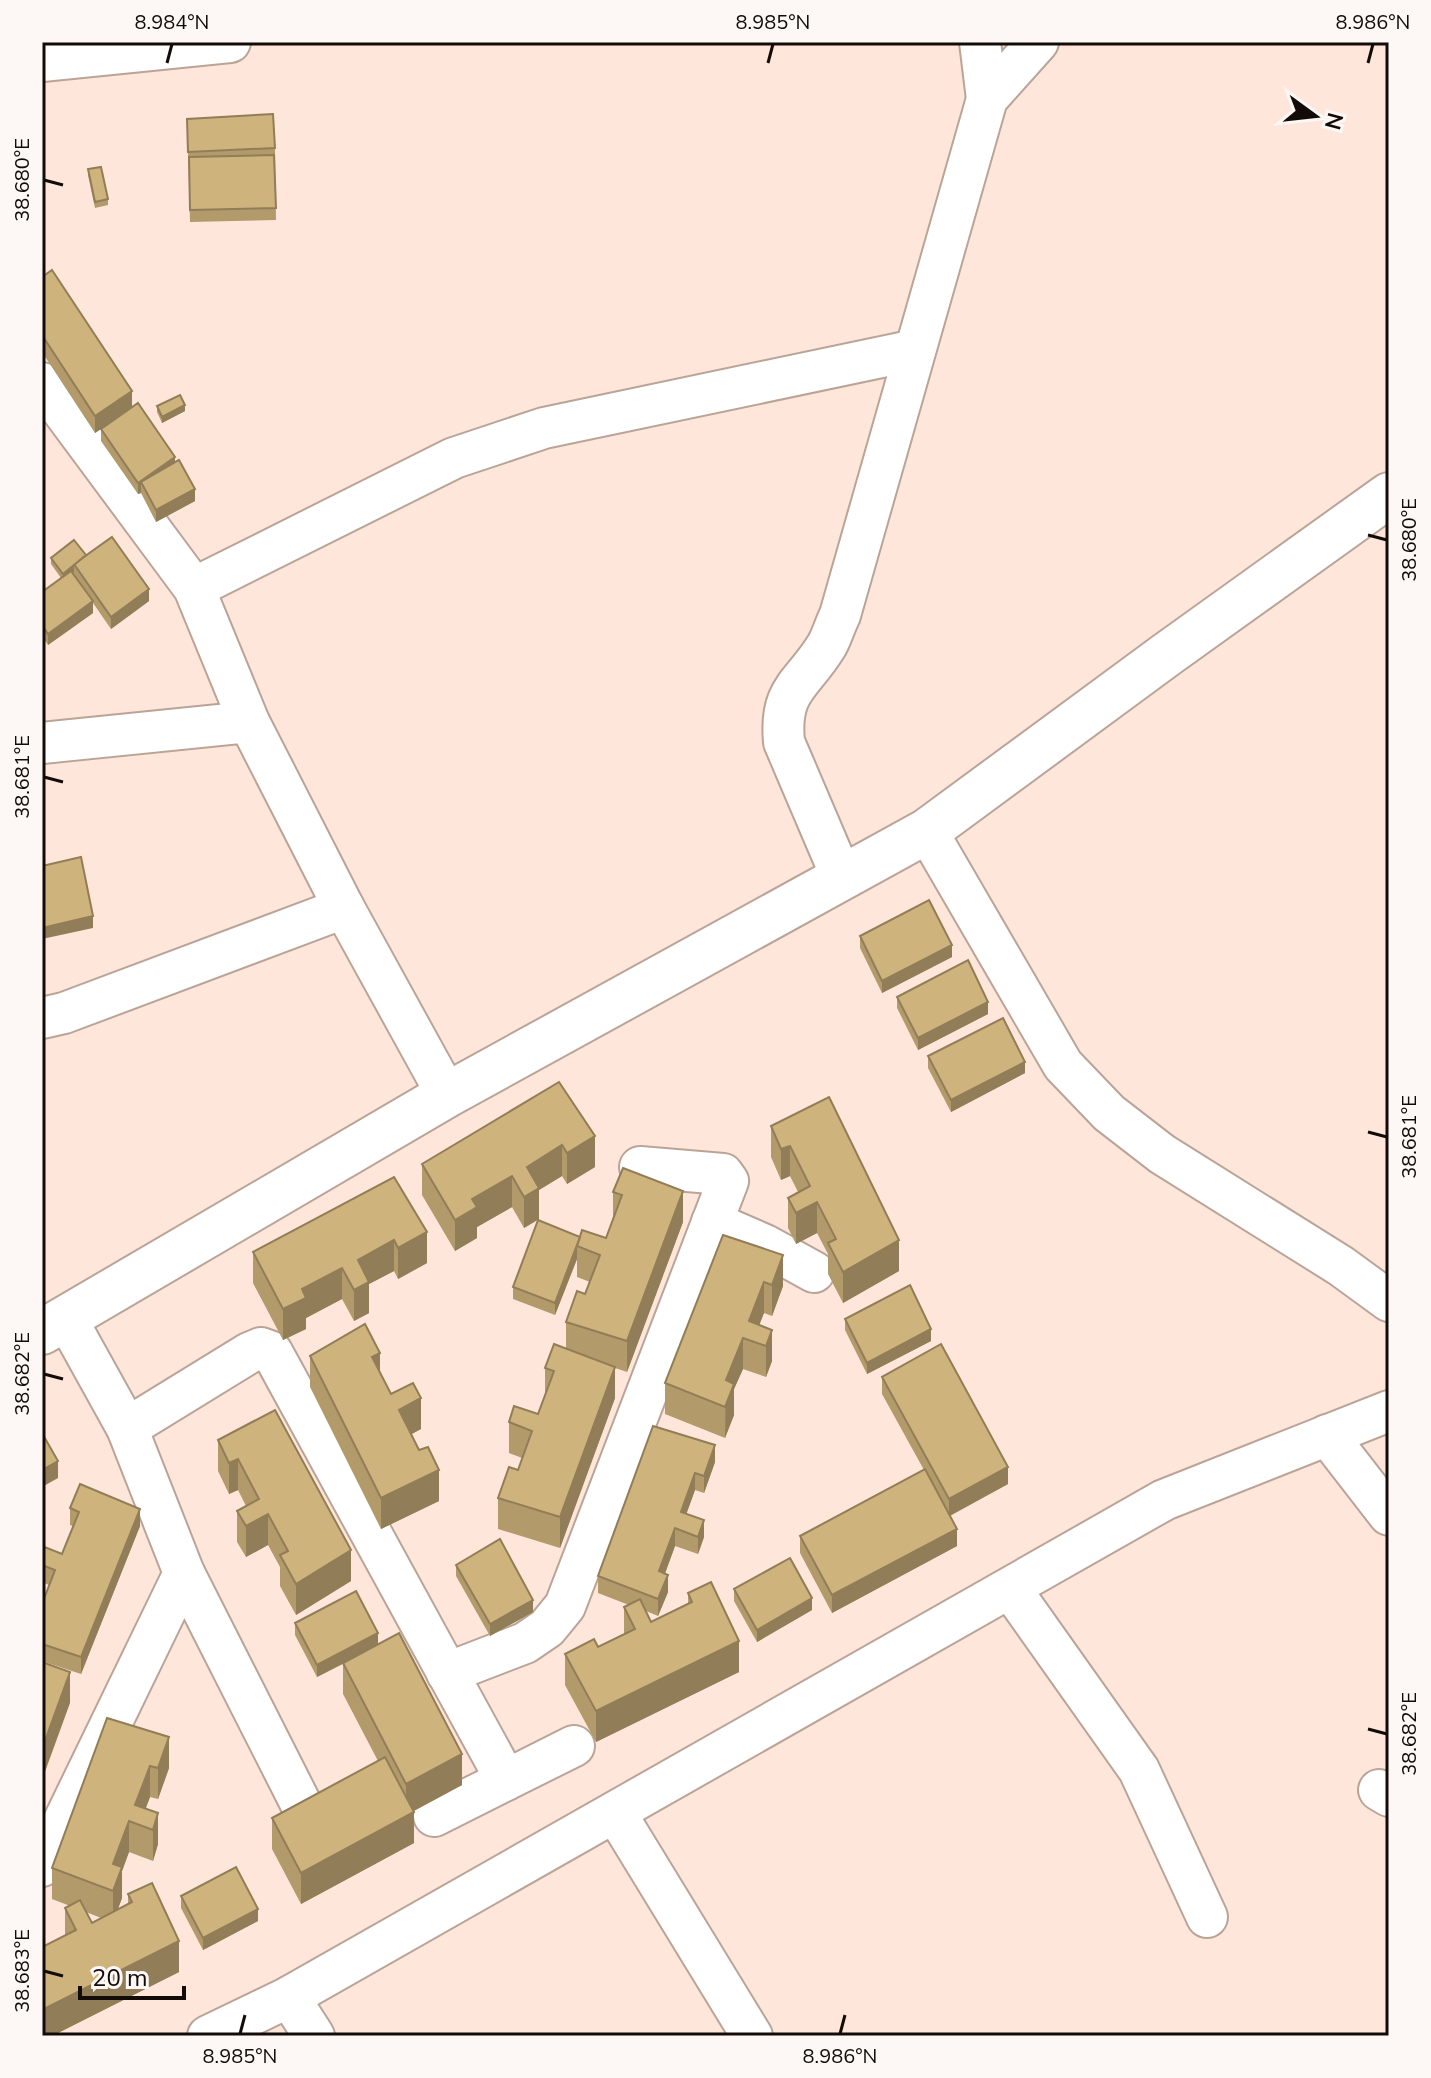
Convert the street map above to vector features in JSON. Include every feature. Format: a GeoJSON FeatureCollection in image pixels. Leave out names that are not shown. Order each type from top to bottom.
{"type":"FeatureCollection","features":[{"type":"Feature","properties":{"kind":"street"},"geometry":{"type":"LineString","coordinates":[[42,61],[82,49],[230,42]]}},
{"type":"Feature","properties":{"kind":"street"},"geometry":{"type":"LineString","coordinates":[[842,878],[784,742],[782,721],[787,699],[827,645],[840,615],[987,99],[980,42]]}},
{"type":"Feature","properties":{"kind":"street"},"geometry":{"type":"LineString","coordinates":[[987,99],[1038,42]]}},
{"type":"Feature","properties":{"kind":"street"},"geometry":{"type":"LineString","coordinates":[[194,588],[454,458],[544,428],[915,350]]}},
{"type":"Feature","properties":{"kind":"street"},"geometry":{"type":"LineString","coordinates":[[42,383],[194,588],[249,722],[344,908],[447,1095]]}},
{"type":"Feature","properties":{"kind":"street"},"geometry":{"type":"LineString","coordinates":[[300,1802],[184,1573],[127,1428],[54,1325],[447,1095],[927,831],[1389,495]]}},
{"type":"Feature","properties":{"kind":"street"},"geometry":{"type":"LineString","coordinates":[[42,743],[249,722]]}},
{"type":"Feature","properties":{"kind":"street"},"geometry":{"type":"LineString","coordinates":[[927,831],[1063,1065],[1109,1113],[1162,1154],[1341,1266],[1389,1301]]}},
{"type":"Feature","properties":{"kind":"street"},"geometry":{"type":"LineString","coordinates":[[42,1018],[64,1013],[344,908]]}},
{"type":"Feature","properties":{"kind":"street"},"geometry":{"type":"LineString","coordinates":[[447,1673],[525,1643],[547,1628],[565,1606],[728,1181],[723,1174],[640,1167]]}},
{"type":"Feature","properties":{"kind":"street"},"geometry":{"type":"LineString","coordinates":[[712,1222],[765,1245],[814,1272]]}},
{"type":"Feature","properties":{"kind":"street"},"geometry":{"type":"LineString","coordinates":[[127,1428],[249,1353],[261,1348],[272,1352],[506,1780]]}},
{"type":"Feature","properties":{"kind":"street"},"geometry":{"type":"LineString","coordinates":[[208,2036],[289,1997],[1164,1500],[1389,1411]]}},
{"type":"Feature","properties":{"kind":"street"},"geometry":{"type":"LineString","coordinates":[[1327,1435],[1389,1515]]}},
{"type":"Feature","properties":{"kind":"street"},"geometry":{"type":"LineString","coordinates":[[42,1866],[184,1573]]}},
{"type":"Feature","properties":{"kind":"street"},"geometry":{"type":"LineString","coordinates":[[1010,1588],[1139,1770],[1207,1917]]}},
{"type":"Feature","properties":{"kind":"street"},"geometry":{"type":"LineString","coordinates":[[434,1816],[574,1746]]}},
{"type":"Feature","properties":{"kind":"street"},"geometry":{"type":"LineString","coordinates":[[615,1812],[752,2036]]}},
{"type":"Feature","properties":{"kind":"street"},"geometry":{"type":"LineString","coordinates":[[289,1997],[314,2036]]}},
{"type":"Feature","properties":{"kind":"building"},"geometry":{"type":"Polygon","coordinates":[[[273,114],[275,148],[188,152],[187,119],[273,114]]]}},
{"type":"Feature","properties":{"kind":"building"},"geometry":{"type":"Polygon","coordinates":[[[274,155],[276,208],[190,210],[189,157],[274,155]]]}},
{"type":"Feature","properties":{"kind":"building"},"geometry":{"type":"Polygon","coordinates":[[[101,167],[108,199],[95,202],[88,169],[101,167]]]}},
{"type":"Feature","properties":{"kind":"building"},"geometry":{"type":"Polygon","coordinates":[[[52,270],[132,391],[95,416],[42,335],[42,277],[52,270]]]}},
{"type":"Feature","properties":{"kind":"building"},"geometry":{"type":"Polygon","coordinates":[[[180,395],[185,405],[162,417],[157,406],[180,395]]]}},
{"type":"Feature","properties":{"kind":"building"},"geometry":{"type":"Polygon","coordinates":[[[138,403],[175,457],[138,483],[101,429],[138,403]]]}},
{"type":"Feature","properties":{"kind":"building"},"geometry":{"type":"Polygon","coordinates":[[[179,460],[195,489],[156,510],[141,482],[179,460]]]}},
{"type":"Feature","properties":{"kind":"building"},"geometry":{"type":"Polygon","coordinates":[[[112,537],[149,589],[111,617],[74,564],[112,537]]]}},
{"type":"Feature","properties":{"kind":"building"},"geometry":{"type":"Polygon","coordinates":[[[74,540],[86,555],[63,574],[51,558],[74,540]]]}},
{"type":"Feature","properties":{"kind":"building"},"geometry":{"type":"Polygon","coordinates":[[[71,571],[93,601],[48,634],[42,625],[42,592],[71,571]]]}},
{"type":"Feature","properties":{"kind":"building"},"geometry":{"type":"Polygon","coordinates":[[[81,857],[93,916],[42,928],[42,866],[81,857]]]}},
{"type":"Feature","properties":{"kind":"building"},"geometry":{"type":"Polygon","coordinates":[[[929,900],[952,945],[882,981],[860,936],[929,900]]]}},
{"type":"Feature","properties":{"kind":"building"},"geometry":{"type":"Polygon","coordinates":[[[968,960],[988,1002],[918,1038],[897,997],[968,960]]]}},
{"type":"Feature","properties":{"kind":"building"},"geometry":{"type":"Polygon","coordinates":[[[1003,1018],[1025,1062],[951,1100],[928,1056],[1003,1018]]]}},
{"type":"Feature","properties":{"kind":"building"},"geometry":{"type":"Polygon","coordinates":[[[559,1082],[595,1136],[567,1153],[562,1145],[527,1167],[539,1188],[524,1197],[512,1176],[472,1199],[477,1207],[455,1220],[422,1164],[559,1082]]]}},
{"type":"Feature","properties":{"kind":"building"},"geometry":{"type":"Polygon","coordinates":[[[829,1097],[899,1240],[843,1272],[828,1243],[836,1239],[817,1202],[796,1213],[788,1198],[810,1186],[790,1146],[781,1149],[771,1126],[829,1097]]]}},
{"type":"Feature","properties":{"kind":"building"},"geometry":{"type":"Polygon","coordinates":[[[623,1168],[683,1191],[627,1341],[566,1322],[577,1291],[585,1294],[600,1255],[577,1246],[582,1230],[606,1238],[622,1195],[613,1192],[623,1168]]]}},
{"type":"Feature","properties":{"kind":"building"},"geometry":{"type":"Polygon","coordinates":[[[394,1177],[427,1232],[398,1248],[394,1240],[358,1260],[369,1282],[354,1290],[342,1268],[302,1289],[306,1298],[283,1309],[253,1252],[394,1177]]]}},
{"type":"Feature","properties":{"kind":"building"},"geometry":{"type":"Polygon","coordinates":[[[538,1220],[580,1237],[555,1303],[513,1287],[538,1220]]]}},
{"type":"Feature","properties":{"kind":"building"},"geometry":{"type":"Polygon","coordinates":[[[723,1235],[783,1255],[772,1285],[764,1282],[749,1321],[772,1330],[766,1346],[743,1338],[726,1380],[734,1384],[725,1407],[665,1383],[723,1235]]]}},
{"type":"Feature","properties":{"kind":"building"},"geometry":{"type":"Polygon","coordinates":[[[910,1285],[931,1329],[867,1363],[845,1319],[910,1285]]]}},
{"type":"Feature","properties":{"kind":"building"},"geometry":{"type":"Polygon","coordinates":[[[365,1324],[380,1353],[372,1357],[391,1394],[413,1383],[421,1398],[399,1410],[419,1450],[428,1447],[439,1470],[381,1498],[310,1356],[365,1324]]]}},
{"type":"Feature","properties":{"kind":"building"},"geometry":{"type":"Polygon","coordinates":[[[554,1344],[615,1367],[560,1517],[498,1498],[509,1467],[518,1470],[532,1431],[509,1422],[514,1406],[538,1414],[554,1371],[545,1368],[554,1344]]]}},
{"type":"Feature","properties":{"kind":"building"},"geometry":{"type":"Polygon","coordinates":[[[941,1344],[1008,1467],[949,1499],[882,1377],[941,1344]]]}},
{"type":"Feature","properties":{"kind":"building"},"geometry":{"type":"Polygon","coordinates":[[[275,1410],[351,1550],[296,1584],[280,1555],[288,1551],[268,1514],[246,1526],[237,1511],[259,1499],[238,1459],[229,1463],[218,1440],[275,1410]]]}},
{"type":"Feature","properties":{"kind":"building"},"geometry":{"type":"Polygon","coordinates":[[[653,1426],[715,1445],[704,1476],[695,1473],[681,1512],[704,1520],[698,1537],[675,1528],[659,1571],[668,1575],[658,1599],[598,1576],[653,1426]]]}},
{"type":"Feature","properties":{"kind":"building"},"geometry":{"type":"Polygon","coordinates":[[[42,1433],[58,1461],[42,1470],[42,1433]]]}},
{"type":"Feature","properties":{"kind":"building"},"geometry":{"type":"Polygon","coordinates":[[[925,1469],[957,1529],[832,1595],[800,1536],[925,1469]]]}},
{"type":"Feature","properties":{"kind":"building"},"geometry":{"type":"Polygon","coordinates":[[[80,1484],[140,1509],[81,1657],[42,1644],[42,1604],[55,1570],[42,1565],[42,1546],[62,1554],[79,1512],[70,1508],[80,1484]]]}},
{"type":"Feature","properties":{"kind":"building"},"geometry":{"type":"Polygon","coordinates":[[[500,1539],[533,1600],[490,1624],[456,1565],[500,1539]]]}},
{"type":"Feature","properties":{"kind":"building"},"geometry":{"type":"Polygon","coordinates":[[[790,1558],[812,1598],[757,1630],[734,1589],[790,1558]]]}},
{"type":"Feature","properties":{"kind":"building"},"geometry":{"type":"Polygon","coordinates":[[[711,1582],[739,1641],[596,1711],[565,1654],[594,1639],[598,1647],[635,1629],[624,1607],[640,1599],[651,1622],[692,1602],[688,1593],[711,1582]]]}},
{"type":"Feature","properties":{"kind":"building"},"geometry":{"type":"Polygon","coordinates":[[[356,1591],[378,1633],[317,1665],[295,1623],[356,1591]]]}},
{"type":"Feature","properties":{"kind":"building"},"geometry":{"type":"Polygon","coordinates":[[[399,1633],[462,1754],[406,1784],[343,1663],[399,1633]]]}},
{"type":"Feature","properties":{"kind":"building"},"geometry":{"type":"Polygon","coordinates":[[[42,1662],[70,1672],[42,1749],[42,1662]]]}},
{"type":"Feature","properties":{"kind":"building"},"geometry":{"type":"Polygon","coordinates":[[[107,1718],[169,1737],[158,1768],[150,1766],[135,1805],[158,1813],[153,1830],[129,1821],[113,1864],[122,1867],[113,1891],[52,1868],[107,1718]]]}},
{"type":"Feature","properties":{"kind":"building"},"geometry":{"type":"Polygon","coordinates":[[[385,1757],[414,1812],[301,1873],[272,1818],[385,1757]]]}},
{"type":"Feature","properties":{"kind":"building"},"geometry":{"type":"Polygon","coordinates":[[[236,1867],[258,1909],[203,1938],[181,1896],[236,1867]]]}},
{"type":"Feature","properties":{"kind":"building"},"geometry":{"type":"Polygon","coordinates":[[[152,1883],[179,1941],[42,2010],[42,1947],[76,1930],[65,1908],[80,1900],[92,1923],[132,1902],[128,1894],[152,1883]]]}}]}
